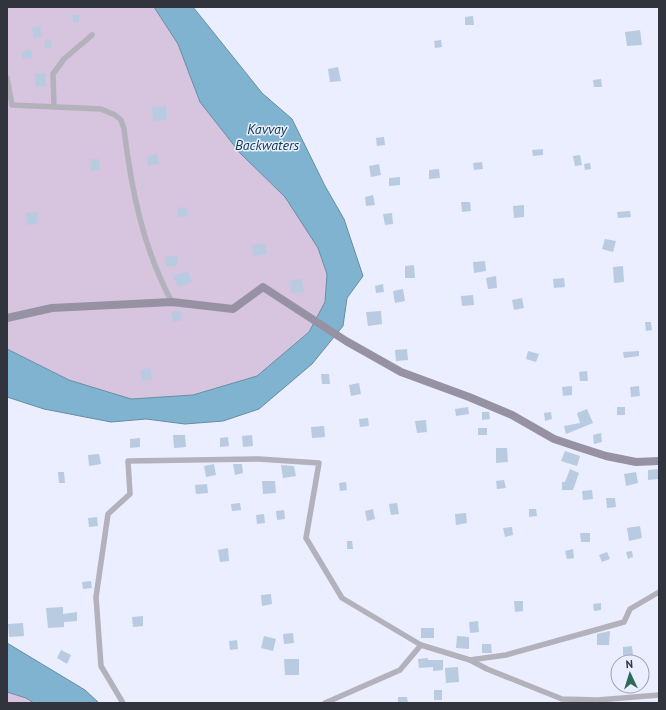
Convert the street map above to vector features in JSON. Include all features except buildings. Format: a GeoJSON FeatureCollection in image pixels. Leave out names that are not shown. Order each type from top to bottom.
{"type":"FeatureCollection","features":[{"type":"Feature","properties":{"kind":"street"},"geometry":{"type":"LineString","coordinates":[[54,107],[53,74],[64,59],[92,35]]}},
{"type":"Feature","properties":{"kind":"street"},"geometry":{"type":"LineString","coordinates":[[7,78],[10,105],[101,109],[115,115],[121,120],[124,129],[132,192],[155,269],[172,302]]}},
{"type":"Feature","properties":{"kind":"street"},"geometry":{"type":"LineString","coordinates":[[7,318],[52,308],[172,302],[233,309],[263,287],[346,341],[401,372],[469,397],[512,415],[554,439],[606,456],[636,462],[659,461]]}},
{"type":"Feature","properties":{"kind":"street"},"geometry":{"type":"LineString","coordinates":[[123,703],[100,666],[96,597],[108,514],[130,494],[128,461],[260,459],[319,463],[306,538],[342,598],[421,645],[470,660],[487,669],[562,699],[598,700],[659,695]]}},
{"type":"Feature","properties":{"kind":"street"},"geometry":{"type":"LineString","coordinates":[[470,660],[506,655],[569,636],[624,622],[630,609],[659,592]]}},
{"type":"Feature","properties":{"kind":"street"},"geometry":{"type":"LineString","coordinates":[[325,703],[400,670],[421,645]]}},
{"type":"Feature","properties":{"kind":"shaded area"},"geometry":{"type":"Polygon","coordinates":[[[7,7],[154,7],[178,44],[200,102],[240,153],[285,197],[318,248],[327,274],[325,302],[309,332],[257,376],[193,395],[131,399],[69,380],[7,349],[7,7]]]}},
{"type":"Feature","properties":{"kind":"shaded area"},"geometry":{"type":"Polygon","coordinates":[[[7,692],[26,698],[34,703],[7,703],[7,692]]]}},
{"type":"Feature","properties":{"kind":"water","name":"Kavvay Backwaters"},"geometry":{"type":"Polygon","coordinates":[[[154,7],[193,7],[262,93],[292,119],[325,186],[344,219],[363,276],[347,298],[343,326],[312,364],[259,409],[223,421],[185,424],[146,419],[111,422],[44,409],[7,397],[7,349],[69,380],[131,399],[193,395],[257,376],[309,332],[325,302],[327,274],[318,248],[285,197],[240,153],[200,102],[178,44],[154,7]]]}},
{"type":"Feature","properties":{"kind":"water"},"geometry":{"type":"Polygon","coordinates":[[[7,643],[85,690],[99,703],[34,703],[26,698],[7,692],[7,643]]]}}]}
